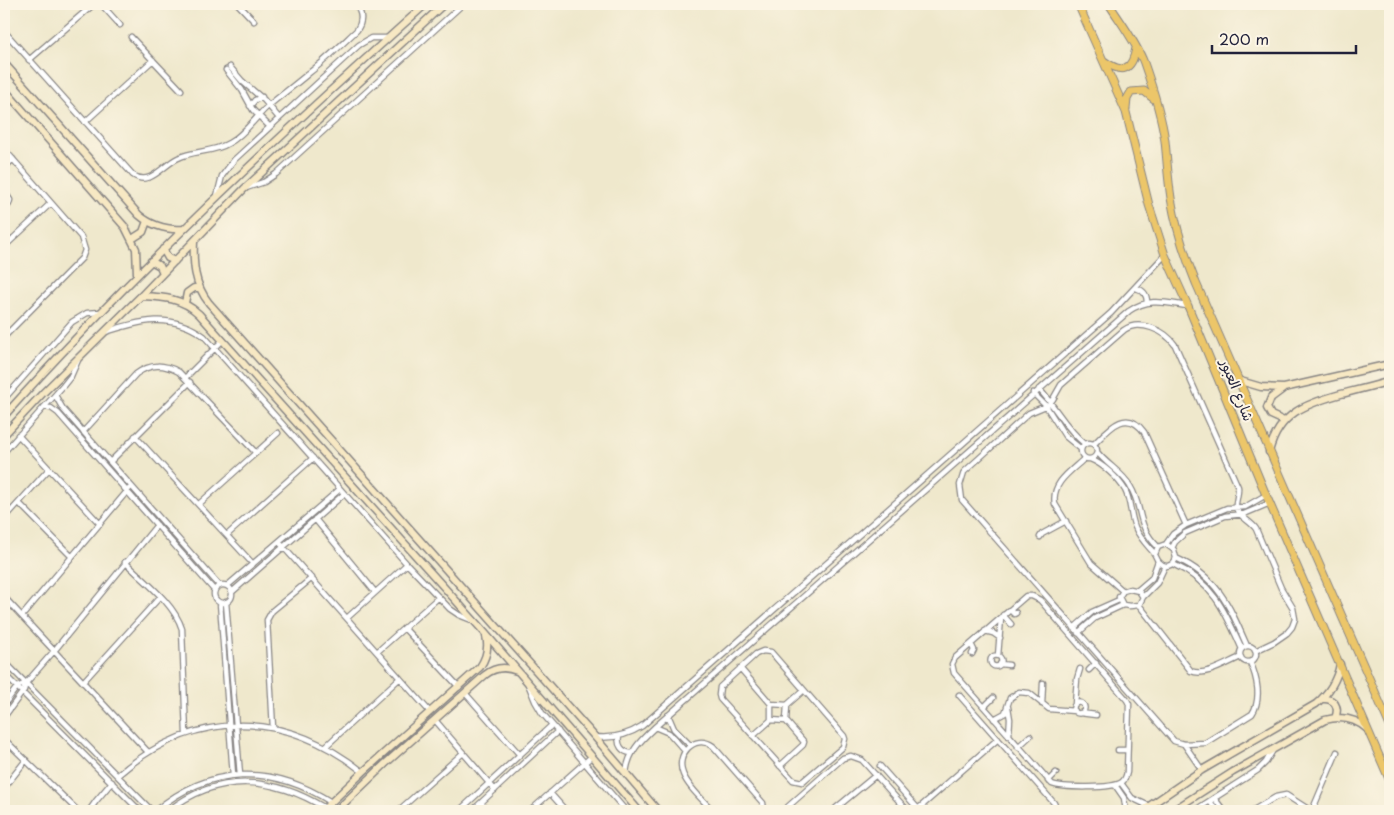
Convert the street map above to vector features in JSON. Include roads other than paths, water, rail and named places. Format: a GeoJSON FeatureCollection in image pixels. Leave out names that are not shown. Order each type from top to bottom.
{"type":"FeatureCollection","features":[{"type":"Feature","properties":{"kind":"main road","name":"شارع العبور"},"geometry":{"type":"LineString","coordinates":[[1078,4],[1126,112],[1149,205],[1165,255],[1188,306],[1266,496],[1390,780]]}},
{"type":"Feature","properties":{"kind":"main road","name":"شارع العبور"},"geometry":{"type":"LineString","coordinates":[[1109,4],[1136,48],[1145,67],[1165,140],[1172,199],[1182,244],[1196,283],[1390,726]]}},
{"type":"Feature","properties":{"kind":"main road"},"geometry":{"type":"LineString","coordinates":[[1104,60],[1118,69],[1124,69],[1132,63],[1136,48]]}},
{"type":"Feature","properties":{"kind":"main road"},"geometry":{"type":"LineString","coordinates":[[1126,112],[1126,99],[1131,92],[1144,91],[1155,100]]}},
{"type":"Feature","properties":{"kind":"street"},"geometry":{"type":"LineString","coordinates":[[29,60],[94,4]]}},
{"type":"Feature","properties":{"kind":"street"},"geometry":{"type":"LineString","coordinates":[[101,4],[120,25]]}},
{"type":"Feature","properties":{"kind":"street"},"geometry":{"type":"LineString","coordinates":[[238,4],[254,21]]}},
{"type":"Feature","properties":{"kind":"street"},"geometry":{"type":"LineString","coordinates":[[4,31],[133,175],[143,180],[152,177],[181,156],[219,148],[240,135],[269,106],[316,68],[357,30],[360,25],[361,16],[355,4]]}},
{"type":"Feature","properties":{"kind":"street"},"geometry":{"type":"LineString","coordinates":[[4,435],[163,274],[244,188],[444,4]]}},
{"type":"Feature","properties":{"kind":"street"},"geometry":{"type":"LineString","coordinates":[[244,188],[264,182],[276,174],[463,4]]}},
{"type":"Feature","properties":{"kind":"street"},"geometry":{"type":"LineString","coordinates":[[4,416],[151,260],[217,196],[424,5]]}},
{"type":"Feature","properties":{"kind":"street"},"geometry":{"type":"LineString","coordinates":[[131,37],[181,90]]}},
{"type":"Feature","properties":{"kind":"street"},"geometry":{"type":"LineString","coordinates":[[217,196],[220,181],[227,167],[279,118],[363,42],[376,37],[389,38]]}},
{"type":"Feature","properties":{"kind":"street"},"geometry":{"type":"LineString","coordinates":[[85,122],[153,60]]}},
{"type":"Feature","properties":{"kind":"street"},"geometry":{"type":"LineString","coordinates":[[4,63],[135,212],[147,221],[167,228],[183,229]]}},
{"type":"Feature","properties":{"kind":"street"},"geometry":{"type":"LineString","coordinates":[[230,67],[242,81],[262,97],[279,118]]}},
{"type":"Feature","properties":{"kind":"street"},"geometry":{"type":"LineString","coordinates":[[226,70],[242,90],[250,106],[270,127]]}},
{"type":"Feature","properties":{"kind":"street"},"geometry":{"type":"LineString","coordinates":[[4,89],[122,223],[132,239],[138,259],[137,274]]}},
{"type":"Feature","properties":{"kind":"street"},"geometry":{"type":"LineString","coordinates":[[250,106],[255,100],[262,97]]}},
{"type":"Feature","properties":{"kind":"street"},"geometry":{"type":"LineString","coordinates":[[4,149],[81,237],[85,245],[84,254],[4,337]]}},
{"type":"Feature","properties":{"kind":"street"},"geometry":{"type":"LineString","coordinates":[[4,168],[13,159]]}},
{"type":"Feature","properties":{"kind":"street"},"geometry":{"type":"LineString","coordinates":[[4,191],[10,202],[4,210]]}},
{"type":"Feature","properties":{"kind":"street"},"geometry":{"type":"LineString","coordinates":[[4,248],[51,203]]}},
{"type":"Feature","properties":{"kind":"street"},"geometry":{"type":"LineString","coordinates":[[132,239],[143,232],[147,221]]}},
{"type":"Feature","properties":{"kind":"street"},"geometry":{"type":"LineString","coordinates":[[194,241],[194,266],[199,288],[208,303],[595,737],[658,811]]}},
{"type":"Feature","properties":{"kind":"street"},"geometry":{"type":"LineString","coordinates":[[163,249],[168,258],[175,260]]}},
{"type":"Feature","properties":{"kind":"street"},"geometry":{"type":"LineString","coordinates":[[595,737],[619,736],[637,729],[649,719],[1112,313],[1165,255]]}},
{"type":"Feature","properties":{"kind":"street"},"geometry":{"type":"LineString","coordinates":[[151,260],[160,266],[163,274]]}},
{"type":"Feature","properties":{"kind":"street"},"geometry":{"type":"LineString","coordinates":[[185,303],[187,293],[194,288],[199,288]]}},
{"type":"Feature","properties":{"kind":"street"},"geometry":{"type":"LineString","coordinates":[[1136,288],[1145,294],[1147,302]]}},
{"type":"Feature","properties":{"kind":"street"},"geometry":{"type":"LineString","coordinates":[[141,296],[166,297],[185,303],[196,311],[485,633],[639,811]]}},
{"type":"Feature","properties":{"kind":"street"},"geometry":{"type":"LineString","coordinates":[[615,784],[626,775],[627,763],[638,743],[668,715],[1129,311],[1147,302],[1188,306]]}},
{"type":"Feature","properties":{"kind":"street"},"geometry":{"type":"LineString","coordinates":[[4,399],[72,322],[88,313],[101,312]]}},
{"type":"Feature","properties":{"kind":"street"},"geometry":{"type":"LineString","coordinates":[[106,332],[142,321],[165,320],[192,328],[204,336],[216,347],[344,494],[439,598],[454,612],[474,621]]}},
{"type":"Feature","properties":{"kind":"street"},"geometry":{"type":"LineString","coordinates":[[1250,662],[1256,680],[1257,699],[1256,708],[1252,714],[1210,742],[1184,744],[1171,739],[964,504],[961,498],[960,485],[964,472],[1026,415],[1051,402],[1061,385],[1127,327],[1140,325],[1164,334],[1175,345],[1238,487],[1236,508],[1256,529],[1295,615],[1294,623],[1287,633],[1255,651]]}},
{"type":"Feature","properties":{"kind":"street"},"geometry":{"type":"LineString","coordinates":[[185,378],[223,340]]}},
{"type":"Feature","properties":{"kind":"street"},"geometry":{"type":"LineString","coordinates":[[4,452],[71,376],[79,358]]}},
{"type":"Feature","properties":{"kind":"street"},"geometry":{"type":"LineString","coordinates":[[1237,380],[1261,388],[1284,388],[1390,364]]}},
{"type":"Feature","properties":{"kind":"street"},"geometry":{"type":"LineString","coordinates":[[83,432],[136,374],[144,368],[156,365],[168,366],[180,372],[256,453]]}},
{"type":"Feature","properties":{"kind":"street"},"geometry":{"type":"LineString","coordinates":[[1269,452],[1276,433],[1284,421],[1294,412],[1312,402],[1390,381]]}},
{"type":"Feature","properties":{"kind":"street"},"geometry":{"type":"LineString","coordinates":[[110,462],[190,382]]}},
{"type":"Feature","properties":{"kind":"street"},"geometry":{"type":"LineString","coordinates":[[1284,388],[1271,398],[1267,405],[1271,415],[1284,421]]}},
{"type":"Feature","properties":{"kind":"street"},"geometry":{"type":"LineString","coordinates":[[1039,389],[1051,402],[1070,431],[1085,444]]}},
{"type":"Feature","properties":{"kind":"street"},"geometry":{"type":"LineString","coordinates":[[1034,393],[1046,406],[1065,436],[1081,449],[1082,455],[1098,463],[1121,484],[1128,498],[1137,531],[1143,542],[1156,554],[1158,561],[1152,578],[1138,590]]}},
{"type":"Feature","properties":{"kind":"street"},"geometry":{"type":"LineString","coordinates":[[55,395],[60,406],[220,586]]}},
{"type":"Feature","properties":{"kind":"street"},"geometry":{"type":"LineString","coordinates":[[44,407],[51,408],[58,413],[214,590],[214,598],[220,603],[232,775]]}},
{"type":"Feature","properties":{"kind":"street"},"geometry":{"type":"LineString","coordinates":[[1094,444],[1119,422],[1130,422],[1140,426],[1186,525]]}},
{"type":"Feature","properties":{"kind":"street"},"geometry":{"type":"LineString","coordinates":[[199,504],[278,433]]}},
{"type":"Feature","properties":{"kind":"street"},"geometry":{"type":"LineString","coordinates":[[18,435],[100,524]]}},
{"type":"Feature","properties":{"kind":"street"},"geometry":{"type":"LineString","coordinates":[[136,436],[253,564]]}},
{"type":"Feature","properties":{"kind":"street"},"geometry":{"type":"LineString","coordinates":[[1081,449],[1085,444],[1094,444]]}},
{"type":"Feature","properties":{"kind":"street"},"geometry":{"type":"LineString","coordinates":[[1094,444],[1097,452],[1122,475],[1130,486],[1135,496],[1143,528],[1158,547]]}},
{"type":"Feature","properties":{"kind":"street"},"geometry":{"type":"LineString","coordinates":[[1097,452],[1094,458],[1087,459],[1059,483],[1056,489],[1056,504],[1091,563],[1123,591]]}},
{"type":"Feature","properties":{"kind":"street"},"geometry":{"type":"LineString","coordinates":[[227,535],[313,458]]}},
{"type":"Feature","properties":{"kind":"street"},"geometry":{"type":"LineString","coordinates":[[4,519],[49,469]]}},
{"type":"Feature","properties":{"kind":"street"},"geometry":{"type":"LineString","coordinates":[[22,616],[132,486]]}},
{"type":"Feature","properties":{"kind":"street"},"geometry":{"type":"LineString","coordinates":[[214,590],[220,586],[227,586],[340,489]]}},
{"type":"Feature","properties":{"kind":"street"},"geometry":{"type":"LineString","coordinates":[[220,603],[226,602],[231,597],[232,592],[344,494]]}},
{"type":"Feature","properties":{"kind":"street"},"geometry":{"type":"LineString","coordinates":[[1158,547],[1166,544],[1173,534],[1186,525],[1226,508],[1249,505],[1266,496]]}},
{"type":"Feature","properties":{"kind":"street"},"geometry":{"type":"LineString","coordinates":[[370,506],[380,497]]}},
{"type":"Feature","properties":{"kind":"street"},"geometry":{"type":"LineString","coordinates":[[19,503],[72,557]]}},
{"type":"Feature","properties":{"kind":"street"},"geometry":{"type":"LineString","coordinates":[[1172,548],[1177,539],[1186,533],[1225,516],[1240,514],[1270,504]]}},
{"type":"Feature","properties":{"kind":"street"},"geometry":{"type":"LineString","coordinates":[[315,519],[375,592]]}},
{"type":"Feature","properties":{"kind":"street"},"geometry":{"type":"LineString","coordinates":[[1040,537],[1042,534],[1066,521]]}},
{"type":"Feature","properties":{"kind":"street"},"geometry":{"type":"LineString","coordinates":[[4,717],[22,692],[26,683],[157,525]]}},
{"type":"Feature","properties":{"kind":"street"},"geometry":{"type":"LineString","coordinates":[[279,542],[430,712]]}},
{"type":"Feature","properties":{"kind":"street"},"geometry":{"type":"LineString","coordinates":[[1166,544],[1172,548],[1176,558],[1201,572],[1217,588],[1232,610],[1247,646]]}},
{"type":"Feature","properties":{"kind":"street"},"geometry":{"type":"LineString","coordinates":[[1156,554],[1158,547]]}},
{"type":"Feature","properties":{"kind":"street"},"geometry":{"type":"LineString","coordinates":[[1173,564],[1176,558]]}},
{"type":"Feature","properties":{"kind":"street"},"geometry":{"type":"LineString","coordinates":[[1158,561],[1165,566],[1173,564],[1191,573],[1213,594],[1222,606],[1242,649],[1240,657]]}},
{"type":"Feature","properties":{"kind":"street"},"geometry":{"type":"LineString","coordinates":[[125,562],[175,613],[182,629],[186,734]]}},
{"type":"Feature","properties":{"kind":"street"},"geometry":{"type":"LineString","coordinates":[[346,618],[407,564]]}},
{"type":"Feature","properties":{"kind":"street"},"geometry":{"type":"LineString","coordinates":[[1139,605],[1143,597],[1157,583],[1165,566]]}},
{"type":"Feature","properties":{"kind":"street"},"geometry":{"type":"LineString","coordinates":[[273,728],[267,620],[272,611],[312,578]]}},
{"type":"Feature","properties":{"kind":"street"},"geometry":{"type":"LineString","coordinates":[[227,586],[232,592]]}},
{"type":"Feature","properties":{"kind":"street"},"geometry":{"type":"LineString","coordinates":[[1119,600],[1119,595],[1123,591],[1130,589],[1138,590],[1143,597]]}},
{"type":"Feature","properties":{"kind":"street"},"geometry":{"type":"LineString","coordinates":[[4,596],[148,752]]}},
{"type":"Feature","properties":{"kind":"street"},"geometry":{"type":"LineString","coordinates":[[1026,596],[1038,598],[1128,702],[1127,775],[1121,783],[1115,785],[1060,786],[1048,781],[953,670],[954,658],[1002,616],[1026,596]]}},
{"type":"Feature","properties":{"kind":"street"},"geometry":{"type":"LineString","coordinates":[[83,682],[160,597]]}},
{"type":"Feature","properties":{"kind":"street"},"geometry":{"type":"LineString","coordinates":[[377,652],[439,598]]}},
{"type":"Feature","properties":{"kind":"street"},"geometry":{"type":"LineString","coordinates":[[1074,628],[1092,612],[1119,600]]}},
{"type":"Feature","properties":{"kind":"street"},"geometry":{"type":"LineString","coordinates":[[1119,600],[1123,604],[1139,605]]}},
{"type":"Feature","properties":{"kind":"street"},"geometry":{"type":"LineString","coordinates":[[226,602],[240,775]]}},
{"type":"Feature","properties":{"kind":"street"},"geometry":{"type":"LineString","coordinates":[[1078,633],[1095,618],[1123,604]]}},
{"type":"Feature","properties":{"kind":"street"},"geometry":{"type":"LineString","coordinates":[[1139,605],[1191,671],[1206,672],[1240,657]]}},
{"type":"Feature","properties":{"kind":"street"},"geometry":{"type":"LineString","coordinates":[[1010,610],[1016,614]]}},
{"type":"Feature","properties":{"kind":"street"},"geometry":{"type":"LineString","coordinates":[[1002,616],[1011,624]]}},
{"type":"Feature","properties":{"kind":"street"},"geometry":{"type":"LineString","coordinates":[[1000,664],[1001,661],[998,656],[1002,616]]}},
{"type":"Feature","properties":{"kind":"street"},"geometry":{"type":"LineString","coordinates":[[404,628],[459,688]]}},
{"type":"Feature","properties":{"kind":"street"},"geometry":{"type":"LineString","coordinates":[[985,631],[1000,638]]}},
{"type":"Feature","properties":{"kind":"street"},"geometry":{"type":"LineString","coordinates":[[168,811],[195,794],[217,786],[241,782],[265,784],[288,789],[310,798],[324,810],[361,773],[459,688],[480,667],[485,660],[487,652],[488,644],[485,633]]}},
{"type":"Feature","properties":{"kind":"street"},"geometry":{"type":"LineString","coordinates":[[971,644],[974,650],[972,654]]}},
{"type":"Feature","properties":{"kind":"street"},"geometry":{"type":"LineString","coordinates":[[1240,657],[1246,662],[1255,659],[1255,651],[1252,647],[1247,646],[1242,649]]}},
{"type":"Feature","properties":{"kind":"street"},"geometry":{"type":"LineString","coordinates":[[760,652],[771,652],[804,690],[842,732],[844,743],[843,747],[802,782],[794,780],[780,766],[718,695],[720,687],[760,652]]}},
{"type":"Feature","properties":{"kind":"street"},"geometry":{"type":"LineString","coordinates":[[998,656],[990,660],[991,664],[995,666],[1000,664],[1010,665]]}},
{"type":"Feature","properties":{"kind":"street"},"geometry":{"type":"LineString","coordinates":[[732,659],[771,704],[771,720]]}},
{"type":"Feature","properties":{"kind":"street"},"geometry":{"type":"LineString","coordinates":[[4,661],[154,811],[180,793],[197,785],[232,775],[259,775],[280,778],[300,784],[331,802]]}},
{"type":"Feature","properties":{"kind":"street"},"geometry":{"type":"LineString","coordinates":[[1089,670],[1096,663]]}},
{"type":"Feature","properties":{"kind":"street"},"geometry":{"type":"LineString","coordinates":[[1142,811],[1202,770],[1316,704],[1323,698],[1334,682],[1340,663]]}},
{"type":"Feature","properties":{"kind":"street"},"geometry":{"type":"LineString","coordinates":[[480,667],[486,667],[488,673]]}},
{"type":"Feature","properties":{"kind":"street"},"geometry":{"type":"LineString","coordinates":[[337,811],[367,781],[488,673],[497,668],[518,672]]}},
{"type":"Feature","properties":{"kind":"street"},"geometry":{"type":"LineString","coordinates":[[1077,712],[1075,704],[1077,679],[1080,669]]}},
{"type":"Feature","properties":{"kind":"street"},"geometry":{"type":"LineString","coordinates":[[4,674],[140,811]]}},
{"type":"Feature","properties":{"kind":"street"},"geometry":{"type":"LineString","coordinates":[[326,746],[400,678]]}},
{"type":"Feature","properties":{"kind":"street"},"geometry":{"type":"LineString","coordinates":[[4,705],[17,687],[26,683]]}},
{"type":"Feature","properties":{"kind":"street"},"geometry":{"type":"LineString","coordinates":[[527,683],[535,702],[552,725],[626,811]]}},
{"type":"Feature","properties":{"kind":"street"},"geometry":{"type":"LineString","coordinates":[[1042,704],[1043,683]]}},
{"type":"Feature","properties":{"kind":"street"},"geometry":{"type":"LineString","coordinates":[[771,704],[787,705],[804,690]]}},
{"type":"Feature","properties":{"kind":"street"},"geometry":{"type":"LineString","coordinates":[[994,719],[1004,713],[1010,698],[1019,692],[1028,693],[1050,710],[1096,715]]}},
{"type":"Feature","properties":{"kind":"street"},"geometry":{"type":"LineString","coordinates":[[466,693],[520,755]]}},
{"type":"Feature","properties":{"kind":"street"},"geometry":{"type":"LineString","coordinates":[[959,695],[1054,803],[1056,808],[1054,811]]}},
{"type":"Feature","properties":{"kind":"street"},"geometry":{"type":"LineString","coordinates":[[984,707],[993,698]]}},
{"type":"Feature","properties":{"kind":"street"},"geometry":{"type":"LineString","coordinates":[[1323,698],[1330,700],[1336,705],[1337,713],[1335,718]]}},
{"type":"Feature","properties":{"kind":"street"},"geometry":{"type":"LineString","coordinates":[[1075,704],[1078,702],[1084,704],[1084,710],[1077,712]]}},
{"type":"Feature","properties":{"kind":"street"},"geometry":{"type":"LineString","coordinates":[[786,721],[787,705]]}},
{"type":"Feature","properties":{"kind":"street"},"geometry":{"type":"LineString","coordinates":[[1008,707],[1010,719],[1009,736]]}},
{"type":"Feature","properties":{"kind":"street"},"geometry":{"type":"LineString","coordinates":[[668,715],[674,729],[690,746]]}},
{"type":"Feature","properties":{"kind":"street"},"geometry":{"type":"LineString","coordinates":[[1172,811],[1274,748],[1324,720],[1335,718],[1352,720],[1370,731]]}},
{"type":"Feature","properties":{"kind":"street"},"geometry":{"type":"LineString","coordinates":[[435,720],[495,790]]}},
{"type":"Feature","properties":{"kind":"street"},"geometry":{"type":"LineString","coordinates":[[753,736],[771,720],[786,721],[803,740],[804,744],[780,766]]}},
{"type":"Feature","properties":{"kind":"street"},"geometry":{"type":"LineString","coordinates":[[459,811],[552,725]]}},
{"type":"Feature","properties":{"kind":"street"},"geometry":{"type":"LineString","coordinates":[[118,775],[148,752],[186,734],[206,729],[236,726],[273,728],[300,735],[326,746],[347,759],[361,773],[361,779],[367,781]]}},
{"type":"Feature","properties":{"kind":"street"},"geometry":{"type":"LineString","coordinates":[[655,727],[669,733],[684,751]]}},
{"type":"Feature","properties":{"kind":"street"},"geometry":{"type":"LineString","coordinates":[[472,811],[558,731]]}},
{"type":"Feature","properties":{"kind":"street"},"geometry":{"type":"LineString","coordinates":[[619,736],[621,748],[631,753]]}},
{"type":"Feature","properties":{"kind":"street"},"geometry":{"type":"LineString","coordinates":[[1018,747],[1030,736]]}},
{"type":"Feature","properties":{"kind":"street"},"geometry":{"type":"LineString","coordinates":[[4,739],[78,811]]}},
{"type":"Feature","properties":{"kind":"street"},"geometry":{"type":"LineString","coordinates":[[880,766],[919,810],[998,739]]}},
{"type":"Feature","properties":{"kind":"street"},"geometry":{"type":"LineString","coordinates":[[713,811],[684,776],[681,761],[684,751],[694,743],[704,742],[713,746],[763,803],[764,811]]}},
{"type":"Feature","properties":{"kind":"street"},"geometry":{"type":"LineString","coordinates":[[1184,744],[1202,770]]}},
{"type":"Feature","properties":{"kind":"street"},"geometry":{"type":"LineString","coordinates":[[1194,811],[1258,770],[1266,762],[1274,748]]}},
{"type":"Feature","properties":{"kind":"street"},"geometry":{"type":"LineString","coordinates":[[1118,750],[1127,750]]}},
{"type":"Feature","properties":{"kind":"street"},"geometry":{"type":"LineString","coordinates":[[1252,811],[1276,797],[1286,795],[1312,811],[1337,752]]}},
{"type":"Feature","properties":{"kind":"street"},"geometry":{"type":"LineString","coordinates":[[398,811],[463,753]]}},
{"type":"Feature","properties":{"kind":"street"},"geometry":{"type":"LineString","coordinates":[[530,811],[591,757]]}},
{"type":"Feature","properties":{"kind":"street"},"geometry":{"type":"LineString","coordinates":[[783,811],[846,757],[858,758],[908,811]]}},
{"type":"Feature","properties":{"kind":"street"},"geometry":{"type":"LineString","coordinates":[[4,788],[26,760]]}},
{"type":"Feature","properties":{"kind":"street"},"geometry":{"type":"LineString","coordinates":[[1048,781],[1056,773]]}},
{"type":"Feature","properties":{"kind":"street"},"geometry":{"type":"LineString","coordinates":[[836,808],[876,775]]}},
{"type":"Feature","properties":{"kind":"street"},"geometry":{"type":"LineString","coordinates":[[89,811],[112,782]]}},
{"type":"Feature","properties":{"kind":"street"},"geometry":{"type":"LineString","coordinates":[[351,783],[358,790]]}},
{"type":"Feature","properties":{"kind":"street"},"geometry":{"type":"LineString","coordinates":[[1121,783],[1132,798],[1149,806]]}},
{"type":"Feature","properties":{"kind":"street"},"geometry":{"type":"LineString","coordinates":[[1115,785],[1124,798],[1126,811]]}},
{"type":"Feature","properties":{"kind":"street"},"geometry":{"type":"LineString","coordinates":[[550,793],[566,811]]}},
{"type":"Feature","properties":{"kind":"street"},"geometry":{"type":"LineString","coordinates":[[1214,798],[1224,811]]}},
{"type":"Feature","properties":{"kind":"street"},"geometry":{"type":"LineString","coordinates":[[1210,801],[1216,811]]}},
{"type":"Feature","properties":{"kind":"street"},"geometry":{"type":"LineString","coordinates":[[481,803],[488,811]]}}]}
